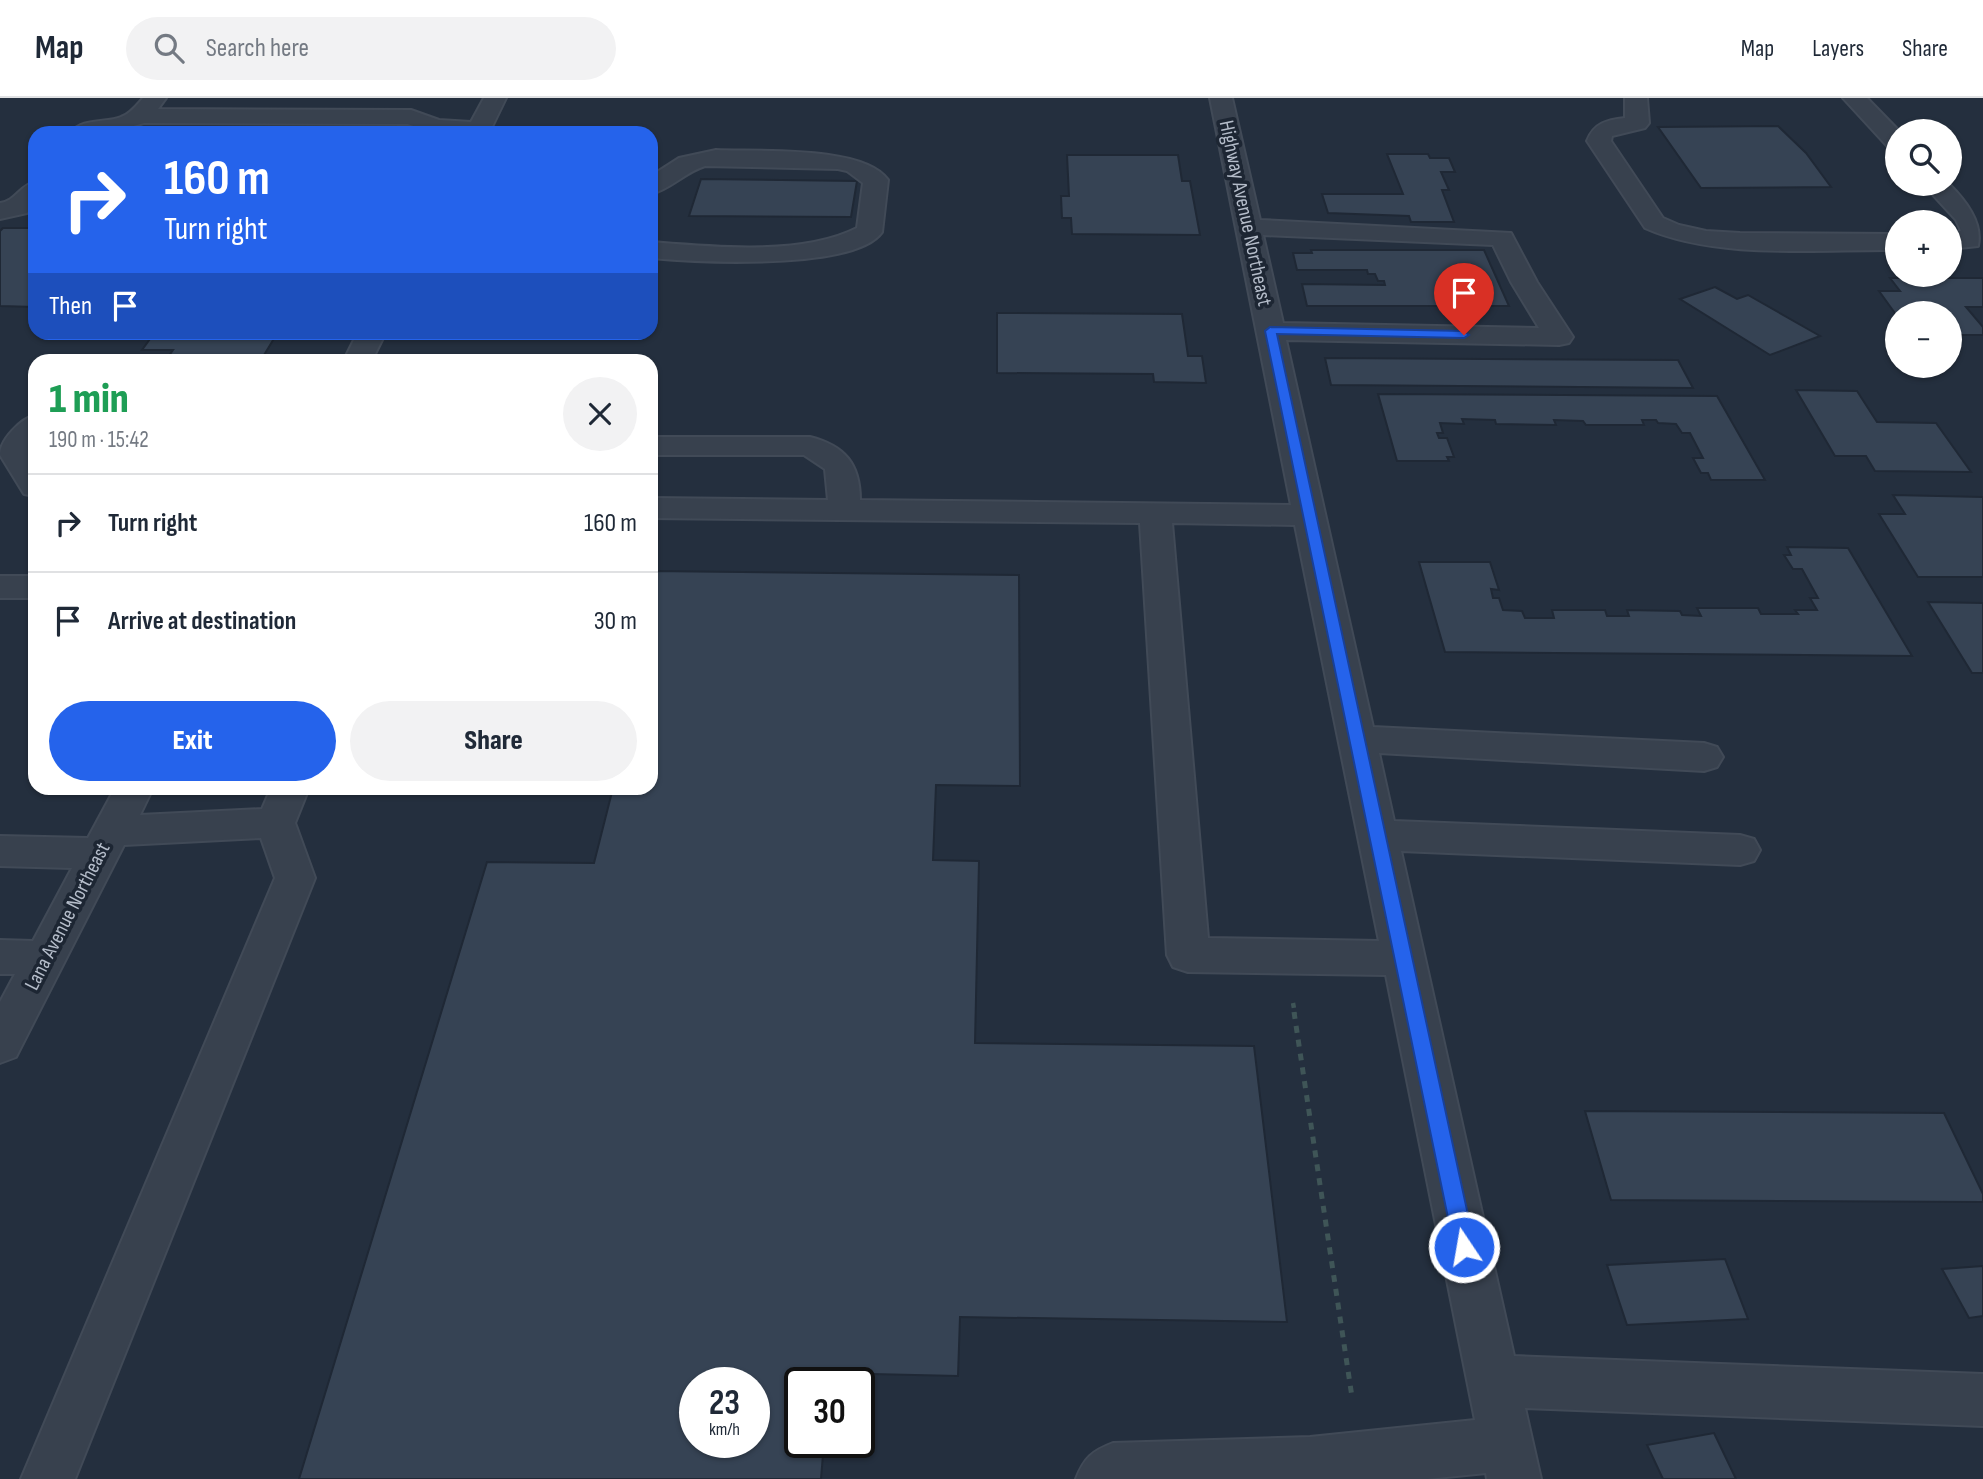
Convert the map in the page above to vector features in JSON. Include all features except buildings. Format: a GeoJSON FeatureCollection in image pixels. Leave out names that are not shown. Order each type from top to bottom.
{"type":"FeatureCollection","features":[{"type":"Feature","properties":{"kind":"street"},"geometry":{"type":"LineString","coordinates":[[481,126],[495,98]]}},
{"type":"Feature","properties":{"kind":"street","name":"Highway Avenue Northeast"},"geometry":{"type":"LineString","coordinates":[[1221,98],[1510,1462]]}},
{"type":"Feature","properties":{"kind":"street"},"geometry":{"type":"LineString","coordinates":[[1636,98],[1637,122],[1614,126],[1602,132],[1600,141],[1654,223],[1706,239],[1885,242]]}},
{"type":"Feature","properties":{"kind":"street"},"geometry":{"type":"LineString","coordinates":[[1854,98],[1885,130]]}},
{"type":"Feature","properties":{"kind":"street"},"geometry":{"type":"LineString","coordinates":[[119,126],[148,107],[173,125],[411,117],[434,126]]}},
{"type":"Feature","properties":{"kind":"street"},"geometry":{"type":"LineString","coordinates":[[658,182],[677,167],[699,159],[716,157],[838,162],[855,166],[876,180],[869,232],[861,239],[849,243],[783,252],[658,250]]}},
{"type":"Feature","properties":{"kind":"street"},"geometry":{"type":"LineString","coordinates":[[1947,196],[1960,210]]}},
{"type":"Feature","properties":{"kind":"street"},"geometry":{"type":"LineString","coordinates":[[1962,212],[1974,231],[1969,241],[1962,241]]}},
{"type":"Feature","properties":{"kind":"street"},"geometry":{"type":"LineString","coordinates":[[1249,227],[1502,238],[1524,282],[1559,337],[1270,331]]}},
{"type":"Feature","properties":{"kind":"street"},"geometry":{"type":"LineString","coordinates":[[28,433],[13,452],[28,476]]}},
{"type":"Feature","properties":{"kind":"street"},"geometry":{"type":"LineString","coordinates":[[658,446],[810,446],[834,457],[845,476],[844,510]]}},
{"type":"Feature","properties":{"kind":"street"},"geometry":{"type":"LineString","coordinates":[[658,508],[1310,515]]}},
{"type":"Feature","properties":{"kind":"street"},"geometry":{"type":"LineString","coordinates":[[1155,513],[1188,955],[1403,958]]}},
{"type":"Feature","properties":{"kind":"street"},"geometry":{"type":"LineString","coordinates":[[0,587],[28,587]]}},
{"type":"Feature","properties":{"kind":"street"},"geometry":{"type":"LineString","coordinates":[[1357,738],[1704,757]]}},
{"type":"Feature","properties":{"kind":"street","name":"Lana Avenue Northeast"},"geometry":{"type":"LineString","coordinates":[[0,1044],[130,795]]}},
{"type":"Feature","properties":{"kind":"street"},"geometry":{"type":"LineString","coordinates":[[0,851],[105,842],[283,805],[295,878],[48,1479]]}},
{"type":"Feature","properties":{"kind":"street"},"geometry":{"type":"LineString","coordinates":[[1377,835],[1740,850]]}},
{"type":"Feature","properties":{"kind":"street"},"geometry":{"type":"LineString","coordinates":[[0,957],[45,958]]}},
{"type":"Feature","properties":{"kind":"street"},"geometry":{"type":"LineString","coordinates":[[1493,1381],[1983,1400]]}},
{"type":"Feature","properties":{"kind":"street"},"geometry":{"type":"LineString","coordinates":[[1108,1475],[1306,1471],[1510,1462]]}},
{"type":"Feature","properties":{"kind":"path"},"geometry":{"type":"LineString","coordinates":[[1293,1002],[1352,1397]]}},
{"type":"Feature","properties":{"kind":"route"},"geometry":{"type":"LineString","coordinates":[[1464,335],[1270,331],[1464,1247]]}}]}
